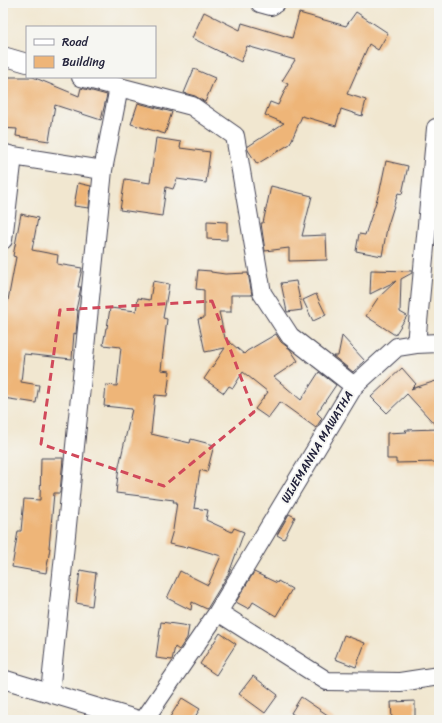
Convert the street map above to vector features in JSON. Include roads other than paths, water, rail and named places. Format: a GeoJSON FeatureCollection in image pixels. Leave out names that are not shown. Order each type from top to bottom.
{"type":"FeatureCollection","features":[{"type":"Feature","properties":{"kind":"street"},"geometry":{"type":"LineString","coordinates":[[260,3],[271,6],[276,3]]}},
{"type":"Feature","properties":{"kind":"street"},"geometry":{"type":"LineString","coordinates":[[3,56],[26,63]]}},
{"type":"Feature","properties":{"kind":"street","name":"WIJEMANNA MAWATHA"},"geometry":{"type":"LineString","coordinates":[[85,78],[192,106],[235,136],[262,293],[290,336],[354,386],[218,612],[144,720]]}},
{"type":"Feature","properties":{"kind":"street"},"geometry":{"type":"LineString","coordinates":[[50,693],[103,170],[119,87]]}},
{"type":"Feature","properties":{"kind":"street"},"geometry":{"type":"LineString","coordinates":[[416,344],[436,128]]}},
{"type":"Feature","properties":{"kind":"street"},"geometry":{"type":"LineString","coordinates":[[3,240],[8,154],[103,170]]}},
{"type":"Feature","properties":{"kind":"street"},"geometry":{"type":"LineString","coordinates":[[354,386],[397,347],[439,343]]}},
{"type":"Feature","properties":{"kind":"street"},"geometry":{"type":"LineString","coordinates":[[218,612],[328,681],[400,682],[439,676]]}},
{"type":"Feature","properties":{"kind":"street"},"geometry":{"type":"LineString","coordinates":[[3,679],[139,720]]}}]}
